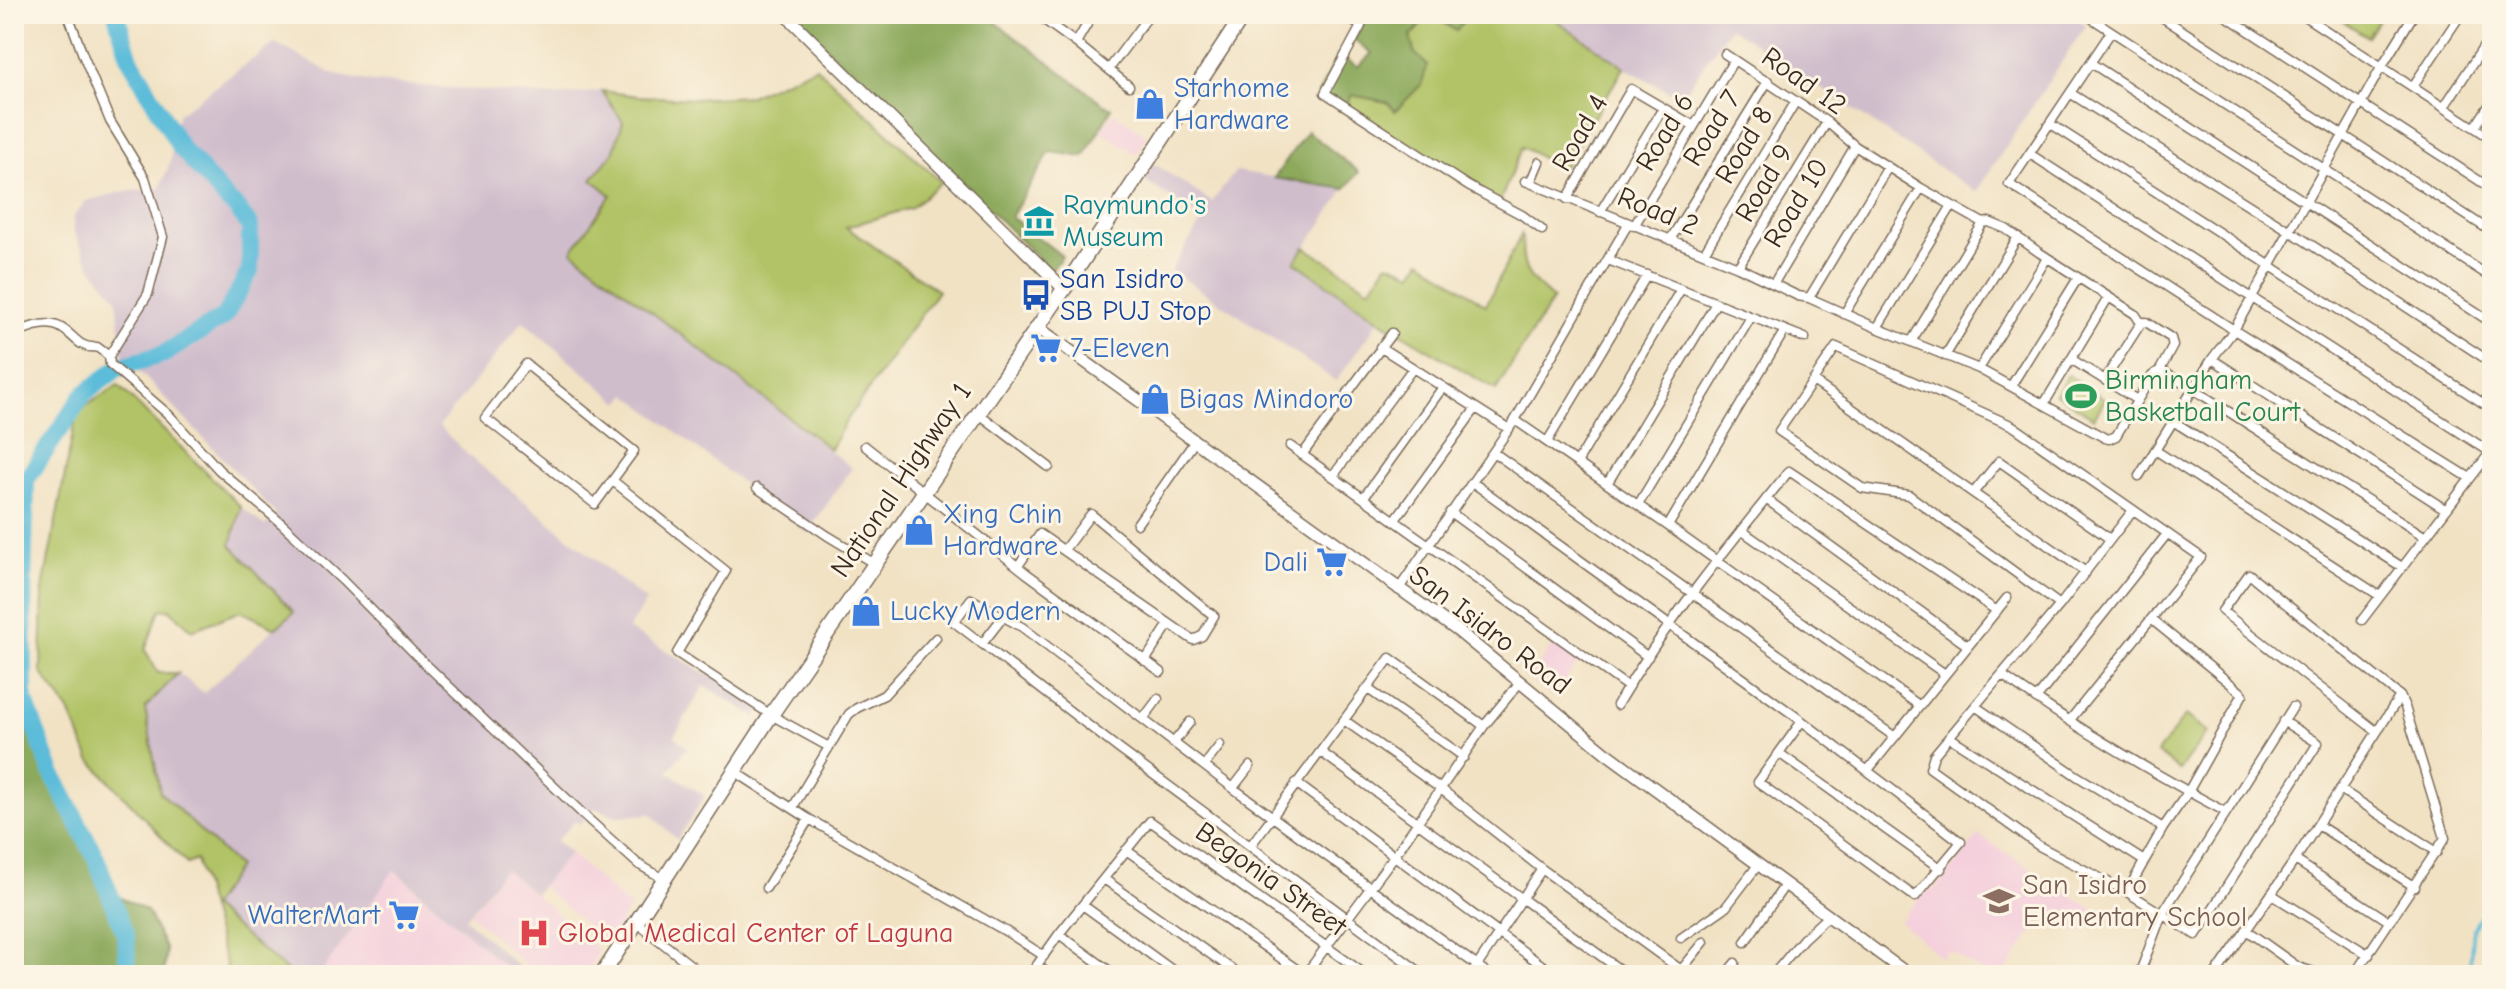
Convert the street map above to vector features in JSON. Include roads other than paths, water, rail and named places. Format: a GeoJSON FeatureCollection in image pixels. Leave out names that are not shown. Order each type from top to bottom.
{"type":"FeatureCollection","features":[{"type":"Feature","properties":{"kind":"highway","name":"National Highway 1"},"geometry":{"type":"LineString","coordinates":[[602,975],[771,715],[1064,289],[1244,14]]}},
{"type":"Feature","properties":{"kind":"street"},"geometry":{"type":"LineString","coordinates":[[68,14],[110,121],[145,178],[163,237],[148,294],[109,356],[110,364],[169,415],[219,470],[343,581],[587,818],[638,864],[664,879]]}},
{"type":"Feature","properties":{"kind":"street"},"geometry":{"type":"LineString","coordinates":[[785,14],[1064,289]]}},
{"type":"Feature","properties":{"kind":"street"},"geometry":{"type":"LineString","coordinates":[[1076,43],[1093,14]]}},
{"type":"Feature","properties":{"kind":"street"},"geometry":{"type":"LineString","coordinates":[[1109,69],[1150,14]]}},
{"type":"Feature","properties":{"kind":"street"},"geometry":{"type":"LineString","coordinates":[[1341,14],[1361,26],[1325,93],[1542,230]]}},
{"type":"Feature","properties":{"kind":"street"},"geometry":{"type":"LineString","coordinates":[[2085,14],[2492,278]]}},
{"type":"Feature","properties":{"kind":"street"},"geometry":{"type":"LineString","coordinates":[[2157,14],[2492,232]]}},
{"type":"Feature","properties":{"kind":"street"},"geometry":{"type":"LineString","coordinates":[[2223,14],[2492,189]]}},
{"type":"Feature","properties":{"kind":"street"},"geometry":{"type":"LineString","coordinates":[[2301,14],[2492,139]]}},
{"type":"Feature","properties":{"kind":"street"},"geometry":{"type":"LineString","coordinates":[[2139,476],[2212,359],[2234,330],[2414,14]]}},
{"type":"Feature","properties":{"kind":"street"},"geometry":{"type":"LineString","coordinates":[[2413,86],[2461,14]]}},
{"type":"Feature","properties":{"kind":"street"},"geometry":{"type":"LineString","coordinates":[[1043,16],[1129,86]]}},
{"type":"Feature","properties":{"kind":"street"},"geometry":{"type":"LineString","coordinates":[[2111,32],[2009,184],[2470,478]]}},
{"type":"Feature","properties":{"kind":"street"},"geometry":{"type":"LineString","coordinates":[[2444,107],[2492,34]]}},
{"type":"Feature","properties":{"kind":"street","name":"Road 12"},"geometry":{"type":"LineString","coordinates":[[1725,54],[1827,122],[1855,146],[1951,207],[1983,223],[1996,224],[2018,237],[2135,314],[2141,323],[2146,322],[2173,341],[2160,370]]}},
{"type":"Feature","properties":{"kind":"street","name":"Road 6"},"geometry":{"type":"LineString","coordinates":[[1398,590],[1515,420],[1619,241],[1734,60]]}},
{"type":"Feature","properties":{"kind":"street"},"geometry":{"type":"LineString","coordinates":[[2091,63],[2492,323]]}},
{"type":"Feature","properties":{"kind":"street","name":"Road 7"},"geometry":{"type":"LineString","coordinates":[[1670,240],[1768,81]]}},
{"type":"Feature","properties":{"kind":"street","name":"Road 4"},"geometry":{"type":"LineString","coordinates":[[1567,199],[1631,89],[1663,108]]}},
{"type":"Feature","properties":{"kind":"street"},"geometry":{"type":"LineString","coordinates":[[2070,93],[2492,363]]}},
{"type":"Feature","properties":{"kind":"street","name":"Road 8"},"geometry":{"type":"LineString","coordinates":[[1704,253],[1796,101]]}},
{"type":"Feature","properties":{"kind":"street"},"geometry":{"type":"LineString","coordinates":[[2475,127],[2492,101]]}},
{"type":"Feature","properties":{"kind":"street"},"geometry":{"type":"LineString","coordinates":[[1600,212],[1663,108],[1694,126]]}},
{"type":"Feature","properties":{"kind":"street","name":"Road 9"},"geometry":{"type":"LineString","coordinates":[[1738,267],[1827,122]]}},
{"type":"Feature","properties":{"kind":"street"},"geometry":{"type":"LineString","coordinates":[[2051,124],[2492,409]]}},
{"type":"Feature","properties":{"kind":"street","name":"Road 10"},"geometry":{"type":"LineString","coordinates":[[1774,283],[1855,146]]}},
{"type":"Feature","properties":{"kind":"street"},"geometry":{"type":"LineString","coordinates":[[2030,154],[2491,451],[2362,620]]}},
{"type":"Feature","properties":{"kind":"street","name":"Road 2"},"geometry":{"type":"LineString","coordinates":[[1539,162],[1527,182],[1979,369],[2109,439],[2116,436],[2137,400]]}},
{"type":"Feature","properties":{"kind":"street"},"geometry":{"type":"LineString","coordinates":[[1809,298],[1888,167]]}},
{"type":"Feature","properties":{"kind":"street"},"geometry":{"type":"LineString","coordinates":[[1844,314],[1921,188]]}},
{"type":"Feature","properties":{"kind":"street"},"geometry":{"type":"LineString","coordinates":[[1877,328],[1951,207]]}},
{"type":"Feature","properties":{"kind":"street"},"geometry":{"type":"LineString","coordinates":[[1911,342],[1983,223]]}},
{"type":"Feature","properties":{"kind":"street"},"geometry":{"type":"LineString","coordinates":[[1945,356],[2018,237]]}},
{"type":"Feature","properties":{"kind":"street"},"geometry":{"type":"LineString","coordinates":[[1979,369],[2047,258]]}},
{"type":"Feature","properties":{"kind":"street"},"geometry":{"type":"LineString","coordinates":[[1608,260],[1805,338]]}},
{"type":"Feature","properties":{"kind":"street"},"geometry":{"type":"LineString","coordinates":[[1547,442],[1647,275]]}},
{"type":"Feature","properties":{"kind":"street"},"geometry":{"type":"LineString","coordinates":[[2011,386],[2078,278]]}},
{"type":"Feature","properties":{"kind":"street"},"geometry":{"type":"LineString","coordinates":[[1577,463],[1681,289]]}},
{"type":"Feature","properties":{"kind":"street"},"geometry":{"type":"LineString","coordinates":[[2044,404],[2108,298]]}},
{"type":"Feature","properties":{"kind":"street"},"geometry":{"type":"LineString","coordinates":[[1607,484],[1716,303]]}},
{"type":"Feature","properties":{"kind":"street"},"geometry":{"type":"LineString","coordinates":[[1638,505],[1751,317]]}},
{"type":"Feature","properties":{"kind":"street"},"geometry":{"type":"LineString","coordinates":[[2105,379],[2141,323]]}},
{"type":"Feature","properties":{"kind":"street"},"geometry":{"type":"LineString","coordinates":[[21,331],[37,324],[64,327],[82,345],[97,347],[109,356]]}},
{"type":"Feature","properties":{"kind":"street","name":"San Isidro Road"},"geometry":{"type":"LineString","coordinates":[[1037,327],[1458,631],[1605,752],[1909,975]]}},
{"type":"Feature","properties":{"kind":"street"},"geometry":{"type":"LineString","coordinates":[[1668,526],[1785,330]]}},
{"type":"Feature","properties":{"kind":"street"},"geometry":{"type":"LineString","coordinates":[[1302,455],[1392,333]]}},
{"type":"Feature","properties":{"kind":"street"},"geometry":{"type":"LineString","coordinates":[[1380,347],[1509,429]]}},
{"type":"Feature","properties":{"kind":"street"},"geometry":{"type":"LineString","coordinates":[[2060,605],[1909,495],[1862,488],[1779,431],[1836,347],[2013,426],[2201,557],[2070,720]]}},
{"type":"Feature","properties":{"kind":"street"},"geometry":{"type":"LineString","coordinates":[[2071,359],[2137,400],[2152,376],[2160,370],[2424,536]]}},
{"type":"Feature","properties":{"kind":"street"},"geometry":{"type":"LineString","coordinates":[[2212,359],[2445,509]]}},
{"type":"Feature","properties":{"kind":"street"},"geometry":{"type":"LineString","coordinates":[[526,364],[634,451],[613,481],[595,504],[485,418],[526,364]]}},
{"type":"Feature","properties":{"kind":"street"},"geometry":{"type":"LineString","coordinates":[[1333,476],[1413,368]]}},
{"type":"Feature","properties":{"kind":"street"},"geometry":{"type":"LineString","coordinates":[[1813,381],[2086,572]]}},
{"type":"Feature","properties":{"kind":"street"},"geometry":{"type":"LineString","coordinates":[[1364,497],[1443,387]]}},
{"type":"Feature","properties":{"kind":"street"},"geometry":{"type":"LineString","coordinates":[[1395,520],[1476,408]]}},
{"type":"Feature","properties":{"kind":"street"},"geometry":{"type":"LineString","coordinates":[[978,413],[1049,467]]}},
{"type":"Feature","properties":{"kind":"street"},"geometry":{"type":"LineString","coordinates":[[1515,420],[1920,706]]}},
{"type":"Feature","properties":{"kind":"street"},"geometry":{"type":"LineString","coordinates":[[2173,421],[2402,567]]}},
{"type":"Feature","properties":{"kind":"street"},"geometry":{"type":"LineString","coordinates":[[1137,524],[1195,441]]}},
{"type":"Feature","properties":{"kind":"street"},"geometry":{"type":"LineString","coordinates":[[865,446],[1018,566],[1161,672]]}},
{"type":"Feature","properties":{"kind":"street"},"geometry":{"type":"LineString","coordinates":[[1290,446],[1628,687]]}},
{"type":"Feature","properties":{"kind":"street"},"geometry":{"type":"LineString","coordinates":[[2155,450],[2380,596]]}},
{"type":"Feature","properties":{"kind":"street"},"geometry":{"type":"LineString","coordinates":[[1493,452],[1895,737]]}},
{"type":"Feature","properties":{"kind":"street"},"geometry":{"type":"LineString","coordinates":[[1974,492],[1999,461],[2110,539]]}},
{"type":"Feature","properties":{"kind":"street"},"geometry":{"type":"LineString","coordinates":[[1617,705],[1716,561],[1789,471],[1997,611]]}},
{"type":"Feature","properties":{"kind":"street"},"geometry":{"type":"LineString","coordinates":[[613,481],[726,571],[677,653],[771,715],[829,747]]}},
{"type":"Feature","properties":{"kind":"street"},"geometry":{"type":"LineString","coordinates":[[1472,482],[1802,721],[1961,842],[1915,897],[1758,782],[1802,721]]}},
{"type":"Feature","properties":{"kind":"street"},"geometry":{"type":"LineString","coordinates":[[757,488],[876,564]]}},
{"type":"Feature","properties":{"kind":"street"},"geometry":{"type":"LineString","coordinates":[[1766,499],[1968,646]]}},
{"type":"Feature","properties":{"kind":"street"},"geometry":{"type":"LineString","coordinates":[[2133,510],[2060,605],[1934,755],[1930,768],[2039,846],[2127,892],[2196,935],[2318,743],[2283,721]]}},
{"type":"Feature","properties":{"kind":"street"},"geometry":{"type":"LineString","coordinates":[[1450,512],[1648,657]]}},
{"type":"Feature","properties":{"kind":"street"},"geometry":{"type":"LineString","coordinates":[[1018,566],[1040,534],[1193,640],[1202,636],[1214,616],[1091,514],[1064,550]]}},
{"type":"Feature","properties":{"kind":"street"},"geometry":{"type":"LineString","coordinates":[[1741,530],[1945,674]]}},
{"type":"Feature","properties":{"kind":"street"},"geometry":{"type":"LineString","coordinates":[[2036,699],[2167,534]]}},
{"type":"Feature","properties":{"kind":"street"},"geometry":{"type":"LineString","coordinates":[[2354,975],[2445,838],[2400,696],[2249,574],[2222,611],[2376,731]]}},
{"type":"Feature","properties":{"kind":"street"},"geometry":{"type":"LineString","coordinates":[[1868,770],[2007,598]]}},
{"type":"Feature","properties":{"kind":"street"},"geometry":{"type":"LineString","coordinates":[[1424,975],[954,622],[971,599],[1022,627],[1233,788],[1490,975]]}},
{"type":"Feature","properties":{"kind":"street"},"geometry":{"type":"LineString","coordinates":[[982,644],[1003,617]]}},
{"type":"Feature","properties":{"kind":"street"},"geometry":{"type":"LineString","coordinates":[[2127,892],[2243,694],[2151,619]]}},
{"type":"Feature","properties":{"kind":"street"},"geometry":{"type":"LineString","coordinates":[[1145,661],[1169,624]]}},
{"type":"Feature","properties":{"kind":"street"},"geometry":{"type":"LineString","coordinates":[[793,807],[849,714],[884,695],[936,638]]}},
{"type":"Feature","properties":{"kind":"street"},"geometry":{"type":"LineString","coordinates":[[1251,845],[1390,658],[1484,726]]}},
{"type":"Feature","properties":{"kind":"street"},"geometry":{"type":"LineString","coordinates":[[2002,675],[2112,747],[2226,812]]}},
{"type":"Feature","properties":{"kind":"street"},"geometry":{"type":"LineString","coordinates":[[1030,975],[1126,850],[1305,975],[1395,855],[1484,726],[1521,681]]}},
{"type":"Feature","properties":{"kind":"street"},"geometry":{"type":"LineString","coordinates":[[1368,689],[1464,757]]}},
{"type":"Feature","properties":{"kind":"street"},"geometry":{"type":"LineString","coordinates":[[2215,975],[2295,860],[2400,696]]}},
{"type":"Feature","properties":{"kind":"street"},"geometry":{"type":"LineString","coordinates":[[1143,719],[1158,699]]}},
{"type":"Feature","properties":{"kind":"street"},"geometry":{"type":"LineString","coordinates":[[1975,706],[2077,776],[2163,828]]}},
{"type":"Feature","properties":{"kind":"street"},"geometry":{"type":"LineString","coordinates":[[2139,975],[2162,914],[2293,707]]}},
{"type":"Feature","properties":{"kind":"street"},"geometry":{"type":"LineString","coordinates":[[1344,720],[1441,789],[1682,973],[1704,942]]}},
{"type":"Feature","properties":{"kind":"street"},"geometry":{"type":"LineString","coordinates":[[1173,743],[1190,722]]}},
{"type":"Feature","properties":{"kind":"street"},"geometry":{"type":"LineString","coordinates":[[1949,737],[2144,861]]}},
{"type":"Feature","properties":{"kind":"street"},"geometry":{"type":"LineString","coordinates":[[1204,766],[1220,745]]}},
{"type":"Feature","properties":{"kind":"street"},"geometry":{"type":"LineString","coordinates":[[1321,752],[1627,975]]}},
{"type":"Feature","properties":{"kind":"street"},"geometry":{"type":"LineString","coordinates":[[1779,753],[1941,869]]}},
{"type":"Feature","properties":{"kind":"street"},"geometry":{"type":"LineString","coordinates":[[1233,788],[1250,766]]}},
{"type":"Feature","properties":{"kind":"street"},"geometry":{"type":"LineString","coordinates":[[734,771],[809,819],[1044,956]]}},
{"type":"Feature","properties":{"kind":"street"},"geometry":{"type":"LineString","coordinates":[[1296,783],[1555,975]]}},
{"type":"Feature","properties":{"kind":"street"},"geometry":{"type":"LineString","coordinates":[[2340,789],[2437,852]]}},
{"type":"Feature","properties":{"kind":"street"},"geometry":{"type":"LineString","coordinates":[[766,888],[809,819]]}},
{"type":"Feature","properties":{"kind":"street","name":"Begonia Street"},"geometry":{"type":"LineString","coordinates":[[1126,850],[1150,821],[1366,975]]}},
{"type":"Feature","properties":{"kind":"street"},"geometry":{"type":"LineString","coordinates":[[2318,825],[2415,887]]}},
{"type":"Feature","properties":{"kind":"street"},"geometry":{"type":"LineString","coordinates":[[2295,860],[2390,922]]}},
{"type":"Feature","properties":{"kind":"street"},"geometry":{"type":"LineString","coordinates":[[1681,938],[1726,907],[1758,865]]}},
{"type":"Feature","properties":{"kind":"street"},"geometry":{"type":"LineString","coordinates":[[1471,975],[1542,869]]}},
{"type":"Feature","properties":{"kind":"street"},"geometry":{"type":"LineString","coordinates":[[1104,879],[1240,975]]}},
{"type":"Feature","properties":{"kind":"street"},"geometry":{"type":"LineString","coordinates":[[1745,942],[1785,885]]}},
{"type":"Feature","properties":{"kind":"street"},"geometry":{"type":"LineString","coordinates":[[2271,894],[2369,955]]}},
{"type":"Feature","properties":{"kind":"street"},"geometry":{"type":"LineString","coordinates":[[1084,906],[1179,975]]}},
{"type":"Feature","properties":{"kind":"street"},"geometry":{"type":"LineString","coordinates":[[1773,975],[1803,939],[1828,916]]}},
{"type":"Feature","properties":{"kind":"street"},"geometry":{"type":"LineString","coordinates":[[636,922],[703,975]]}},
{"type":"Feature","properties":{"kind":"street"},"geometry":{"type":"LineString","coordinates":[[2246,930],[2296,971],[2323,975]]}},
{"type":"Feature","properties":{"kind":"street"},"geometry":{"type":"LineString","coordinates":[[1059,934],[1115,975]]}},
{"type":"Feature","properties":{"kind":"street"},"geometry":{"type":"LineString","coordinates":[[2490,975],[2492,957]]}},
{"type":"Feature","properties":{"kind":"street"},"geometry":{"type":"LineString","coordinates":[[1725,975],[1735,963]]}},
{"type":"Feature","properties":{"kind":"street"},"geometry":{"type":"LineString","coordinates":[[1037,965],[1050,975]]}},
{"type":"Feature","properties":{"kind":"waterway"},"geometry":{"type":"LineString","coordinates":[[116,14],[130,59],[180,147],[250,226],[250,271],[224,317],[164,354],[119,367],[83,395],[26,480],[24,699],[52,773],[95,856],[126,936],[128,975]]}},
{"type":"Feature","properties":{"kind":"waterway"},"geometry":{"type":"LineString","coordinates":[[2469,975],[2473,928],[2492,896]]}},
{"type":"Feature","properties":{"kind":"place","name":"Starhome Hardware"},"geometry":{"type":"Point","coordinates":[1150,104]}},
{"type":"Feature","properties":{"kind":"place","name":"Raymundo's Museum"},"geometry":{"type":"Point","coordinates":[1039,221]}},
{"type":"Feature","properties":{"kind":"place","name":"San Isidro SB PUJ Stop"},"geometry":{"type":"Point","coordinates":[1036,295]}},
{"type":"Feature","properties":{"kind":"place","name":"7-Eleven"},"geometry":{"type":"Point","coordinates":[1046,348]}},
{"type":"Feature","properties":{"kind":"place","name":"Birmingham Basketball Court"},"geometry":{"type":"Point","coordinates":[2081,396]}},
{"type":"Feature","properties":{"kind":"place","name":"Bigas Mindoro"},"geometry":{"type":"Point","coordinates":[1155,399]}},
{"type":"Feature","properties":{"kind":"place","name":"Xing Chin Hardware"},"geometry":{"type":"Point","coordinates":[919,530]}},
{"type":"Feature","properties":{"kind":"place","name":"Dali"},"geometry":{"type":"Point","coordinates":[1332,562]}},
{"type":"Feature","properties":{"kind":"place","name":"Lucky Modern"},"geometry":{"type":"Point","coordinates":[866,611]}},
{"type":"Feature","properties":{"kind":"place","name":"San Isidro Elementary School"},"geometry":{"type":"Point","coordinates":[1999,901]}},
{"type":"Feature","properties":{"kind":"place","name":"WalterMart"},"geometry":{"type":"Point","coordinates":[404,915]}},
{"type":"Feature","properties":{"kind":"place","name":"Global Medical Center of Laguna"},"geometry":{"type":"Point","coordinates":[534,933]}}]}
